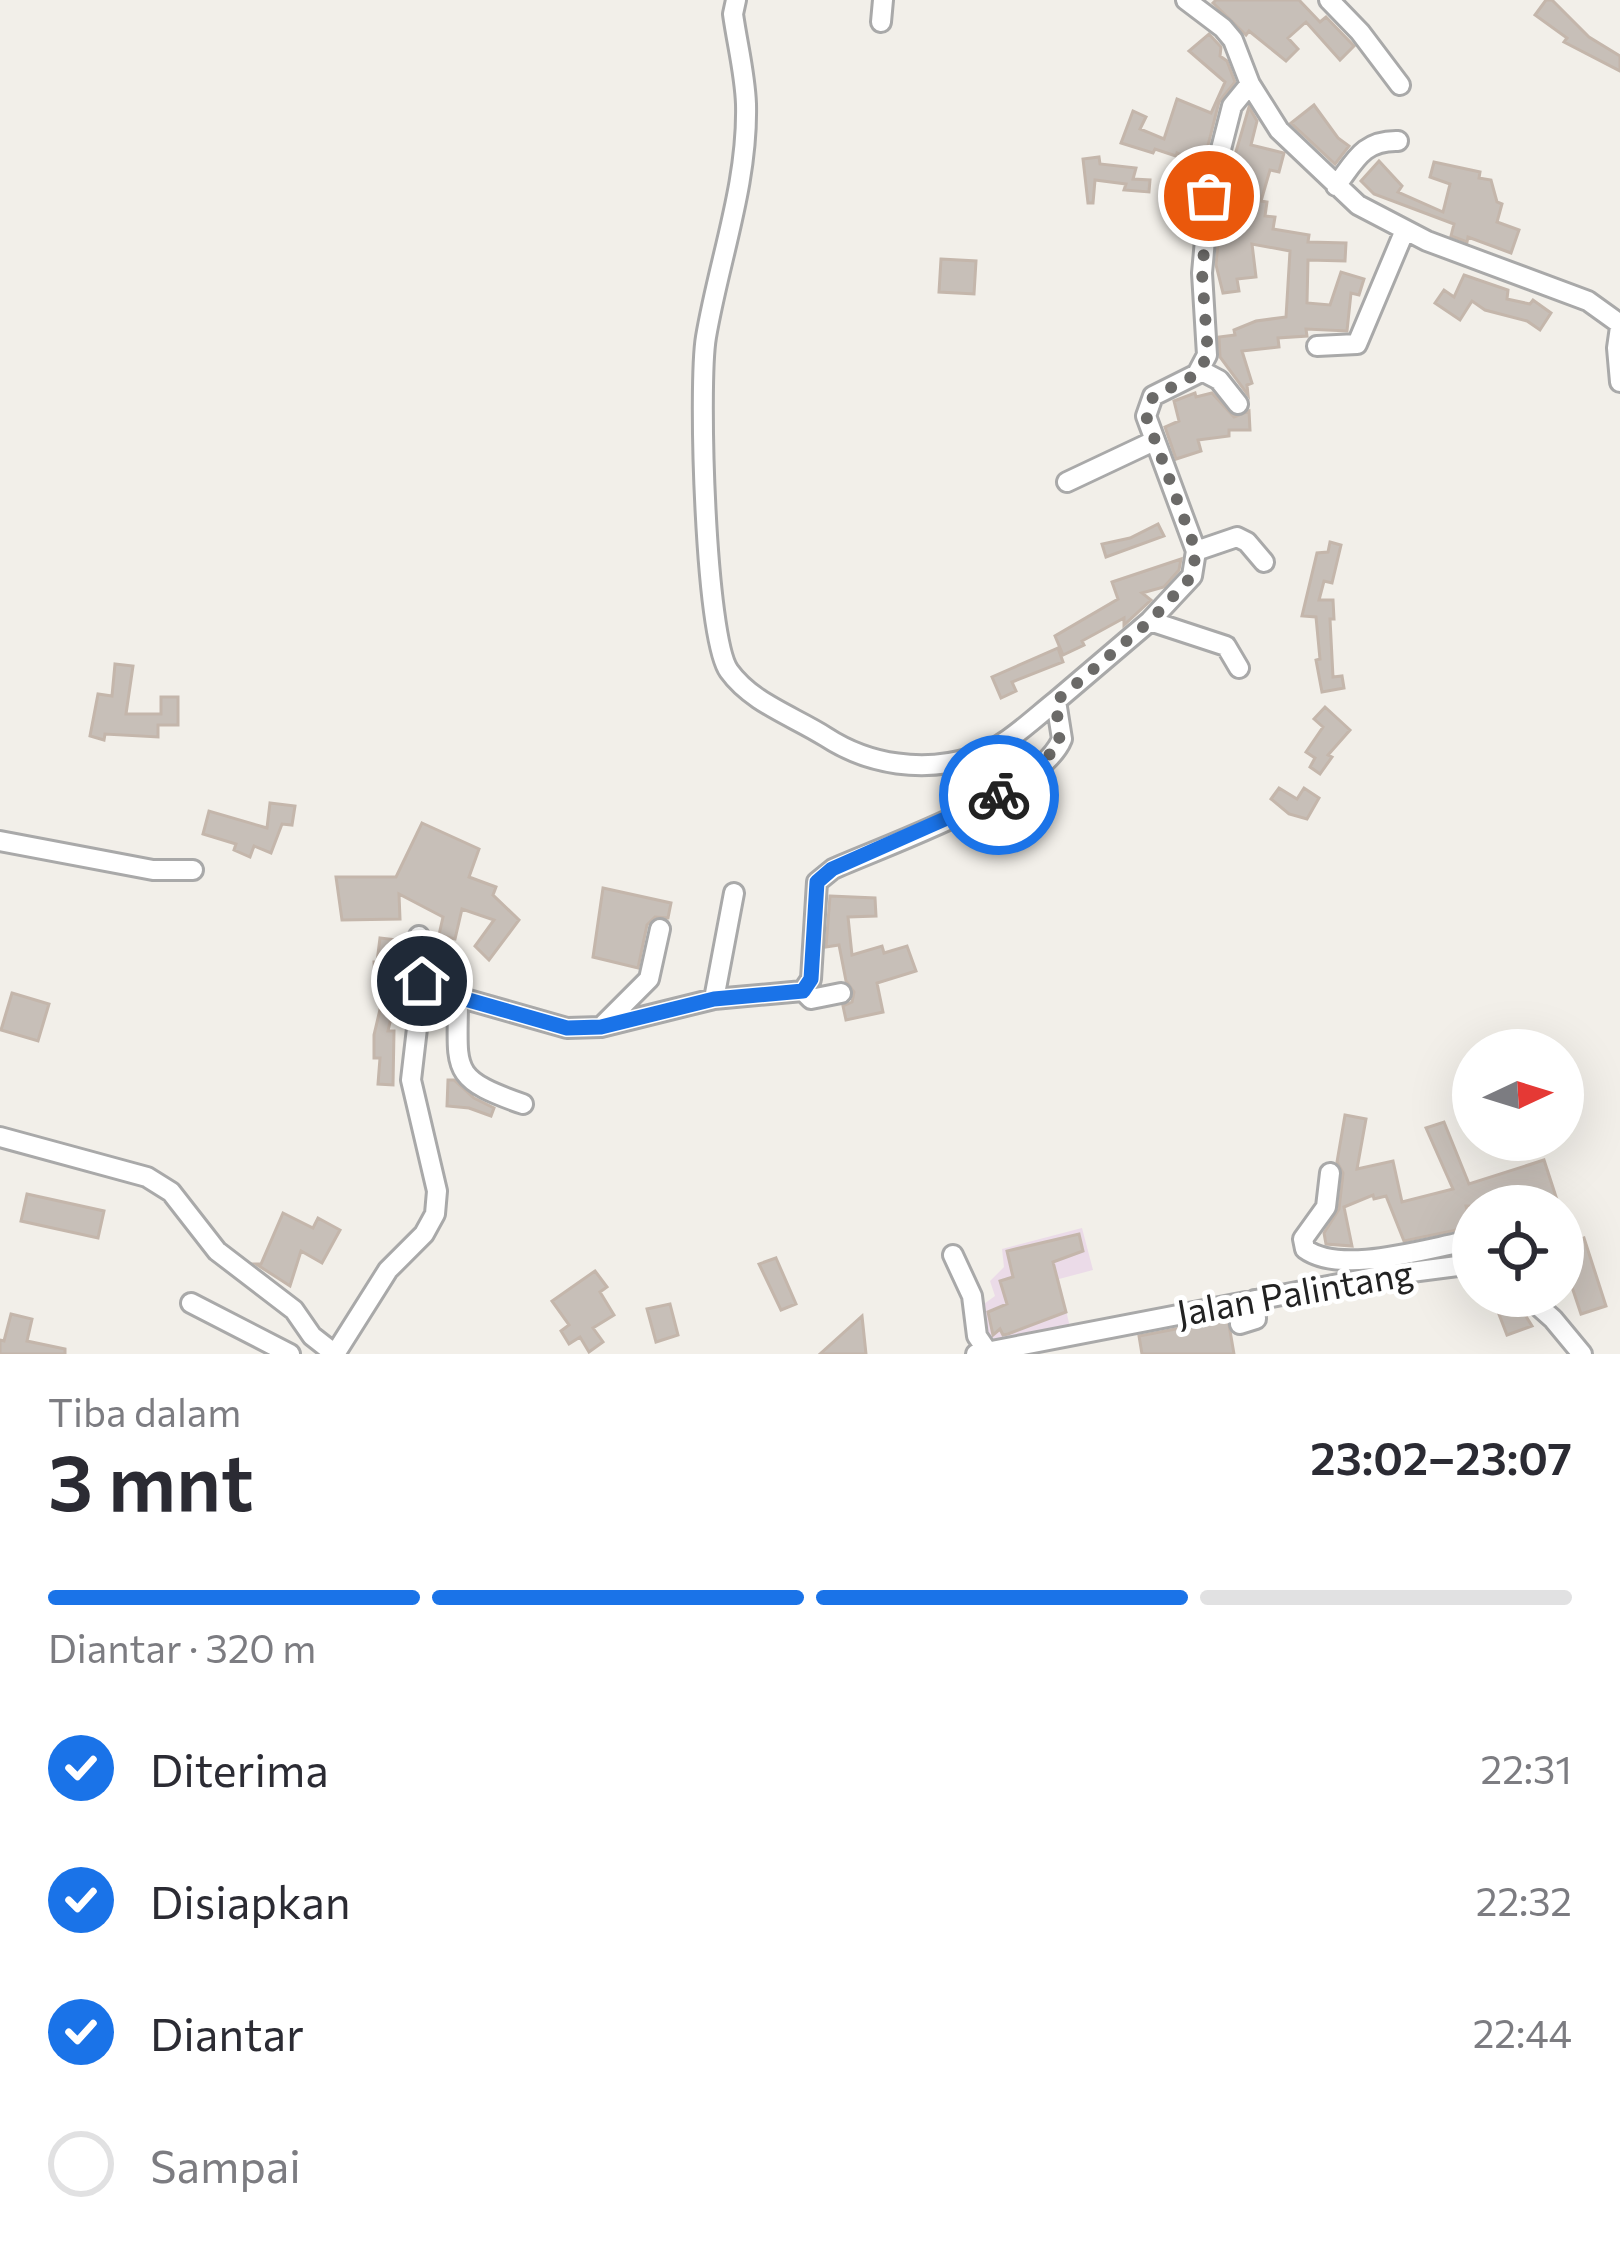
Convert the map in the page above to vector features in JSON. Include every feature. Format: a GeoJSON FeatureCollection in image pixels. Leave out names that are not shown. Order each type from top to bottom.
{"type":"FeatureCollection","features":[{"type":"Feature","properties":{"kind":"street"},"geometry":{"type":"LineString","coordinates":[[736,0],[746,105],[734,215],[705,341],[704,460],[713,619],[727,668],[746,689],[856,755],[885,762],[924,765],[976,757],[1056,701],[1150,621],[1192,576],[1196,551],[1146,416],[1153,397],[1200,370],[1208,355],[1202,273],[1209,196],[1232,106],[1250,84]]}},
{"type":"Feature","properties":{"kind":"street"},"geometry":{"type":"LineString","coordinates":[[881,22],[883,0]]}},
{"type":"Feature","properties":{"kind":"street"},"geometry":{"type":"LineString","coordinates":[[1186,0],[1223,28],[1250,84],[1295,149],[1358,205],[1405,230],[1588,301],[1620,326],[1620,382]]}},
{"type":"Feature","properties":{"kind":"street"},"geometry":{"type":"LineString","coordinates":[[1329,0],[1400,85]]}},
{"type":"Feature","properties":{"kind":"street"},"geometry":{"type":"LineString","coordinates":[[1336,186],[1368,147],[1377,141],[1398,140]]}},
{"type":"Feature","properties":{"kind":"street"},"geometry":{"type":"LineString","coordinates":[[1317,346],[1357,344],[1405,230]]}},
{"type":"Feature","properties":{"kind":"street"},"geometry":{"type":"LineString","coordinates":[[1200,370],[1219,380],[1238,404]]}},
{"type":"Feature","properties":{"kind":"street"},"geometry":{"type":"LineString","coordinates":[[1067,482],[1154,441]]}},
{"type":"Feature","properties":{"kind":"street"},"geometry":{"type":"LineString","coordinates":[[1196,551],[1237,537],[1264,562]]}},
{"type":"Feature","properties":{"kind":"street"},"geometry":{"type":"LineString","coordinates":[[1150,621],[1226,646],[1239,668]]}},
{"type":"Feature","properties":{"kind":"street"},"geometry":{"type":"LineString","coordinates":[[803,991],[811,979],[817,882],[832,869],[977,806],[1018,782],[1060,746],[1056,701]]}},
{"type":"Feature","properties":{"kind":"street"},"geometry":{"type":"LineString","coordinates":[[0,841],[153,870],[193,870]]}},
{"type":"Feature","properties":{"kind":"street"},"geometry":{"type":"LineString","coordinates":[[714,999],[734,892]]}},
{"type":"Feature","properties":{"kind":"street"},"geometry":{"type":"LineString","coordinates":[[601,1027],[649,980],[660,929]]}},
{"type":"Feature","properties":{"kind":"street"},"geometry":{"type":"LineString","coordinates":[[0,1137],[147,1178],[171,1192],[217,1251],[294,1310],[312,1336],[335,1354],[388,1270],[424,1234],[435,1214],[436,1191],[411,1080],[422,994],[419,936]]}},
{"type":"Feature","properties":{"kind":"street"},"geometry":{"type":"LineString","coordinates":[[803,991],[811,999],[841,993]]}},
{"type":"Feature","properties":{"kind":"street"},"geometry":{"type":"LineString","coordinates":[[422,994],[458,997],[567,1028],[601,1027],[714,999],[803,991]]}},
{"type":"Feature","properties":{"kind":"street"},"geometry":{"type":"LineString","coordinates":[[458,997],[456,1053],[463,1074],[488,1092],[523,1104]]}},
{"type":"Feature","properties":{"kind":"street"},"geometry":{"type":"LineString","coordinates":[[1330,1173],[1326,1207],[1304,1235],[1309,1253],[1379,1267],[1452,1246]]}},
{"type":"Feature","properties":{"kind":"street"},"geometry":{"type":"LineString","coordinates":[[1299,1291],[1301,1264],[1309,1253]]}},
{"type":"Feature","properties":{"kind":"street"},"geometry":{"type":"LineString","coordinates":[[953,1255],[972,1297],[982,1353]]}},
{"type":"Feature","properties":{"kind":"street","name":"Jalan Palintang"},"geometry":{"type":"LineString","coordinates":[[982,1353],[1299,1291],[1379,1267],[1452,1265]]}},
{"type":"Feature","properties":{"kind":"street"},"geometry":{"type":"LineString","coordinates":[[1240,1324],[1256,1319],[1255,1300]]}},
{"type":"Feature","properties":{"kind":"street"},"geometry":{"type":"LineString","coordinates":[[191,1304],[290,1354]]}},
{"type":"Feature","properties":{"kind":"street"},"geometry":{"type":"LineString","coordinates":[[1551,1317],[1582,1354]]}},
{"type":"Feature","properties":{"kind":"shaded area"},"geometry":{"type":"Polygon","coordinates":[[[1082,1228],[1093,1270],[1059,1279],[1071,1332],[990,1347],[977,1309],[995,1296],[990,1281],[1004,1267],[1002,1249],[1082,1228]]]}},
{"type":"Feature","properties":{"kind":"building"},"geometry":{"type":"Polygon","coordinates":[[[1299,0],[1320,22],[1326,17],[1354,46],[1340,60],[1306,22],[1288,38],[1298,49],[1286,61],[1249,31],[1246,35],[1213,3],[1299,0]]]}},
{"type":"Feature","properties":{"kind":"building"},"geometry":{"type":"Polygon","coordinates":[[[1546,0],[1552,0],[1589,37],[1620,56],[1620,71],[1564,42],[1567,38],[1535,15],[1546,0]]]}},
{"type":"Feature","properties":{"kind":"building"},"geometry":{"type":"Polygon","coordinates":[[[1209,34],[1221,47],[1220,56],[1235,82],[1219,102],[1201,173],[1200,162],[1177,153],[1155,149],[1153,153],[1121,143],[1133,111],[1146,117],[1140,129],[1164,139],[1177,99],[1211,113],[1225,82],[1189,51],[1209,34]]]}},
{"type":"Feature","properties":{"kind":"building"},"geometry":{"type":"Polygon","coordinates":[[[1314,105],[1349,146],[1335,164],[1291,123],[1314,105]]]}},
{"type":"Feature","properties":{"kind":"building"},"geometry":{"type":"Polygon","coordinates":[[[1249,107],[1257,121],[1251,145],[1284,153],[1279,172],[1270,170],[1261,201],[1267,202],[1265,216],[1275,217],[1273,229],[1309,235],[1308,242],[1346,243],[1345,261],[1308,260],[1307,303],[1330,305],[1341,272],[1364,279],[1359,295],[1351,293],[1347,331],[1306,329],[1307,336],[1278,338],[1279,347],[1242,351],[1252,383],[1247,385],[1248,395],[1220,357],[1219,337],[1235,335],[1234,330],[1256,321],[1286,317],[1290,251],[1252,244],[1256,277],[1237,279],[1239,291],[1223,293],[1216,265],[1219,231],[1236,230],[1241,202],[1223,196],[1249,107]]]}},
{"type":"Feature","properties":{"kind":"building"},"geometry":{"type":"Polygon","coordinates":[[[1099,157],[1100,164],[1136,168],[1133,179],[1150,180],[1149,192],[1095,180],[1093,203],[1088,203],[1083,159],[1099,157]]]}},
{"type":"Feature","properties":{"kind":"building"},"geometry":{"type":"Polygon","coordinates":[[[1379,161],[1402,186],[1398,192],[1443,212],[1450,184],[1430,177],[1434,162],[1480,172],[1479,178],[1491,180],[1497,202],[1502,204],[1497,222],[1519,230],[1511,253],[1468,237],[1467,242],[1451,236],[1454,224],[1374,194],[1361,181],[1379,161]]]}},
{"type":"Feature","properties":{"kind":"building"},"geometry":{"type":"Polygon","coordinates":[[[941,259],[976,261],[974,294],[939,292],[941,259]]]}},
{"type":"Feature","properties":{"kind":"building"},"geometry":{"type":"Polygon","coordinates":[[[1464,275],[1508,290],[1507,299],[1530,304],[1533,300],[1551,313],[1540,330],[1472,301],[1460,320],[1435,303],[1444,290],[1454,297],[1464,275]]]}},
{"type":"Feature","properties":{"kind":"building"},"geometry":{"type":"Polygon","coordinates":[[[1195,393],[1196,397],[1212,393],[1234,417],[1249,411],[1250,430],[1229,430],[1229,436],[1198,440],[1201,451],[1176,459],[1165,427],[1179,421],[1174,401],[1195,393]]]}},
{"type":"Feature","properties":{"kind":"building"},"geometry":{"type":"Polygon","coordinates":[[[1158,524],[1164,536],[1106,557],[1102,544],[1130,538],[1158,524]]]}},
{"type":"Feature","properties":{"kind":"building"},"geometry":{"type":"Polygon","coordinates":[[[1330,542],[1341,545],[1332,583],[1324,581],[1319,600],[1333,600],[1333,677],[1342,676],[1344,688],[1322,692],[1316,617],[1302,616],[1317,553],[1328,552],[1330,542]]]}},
{"type":"Feature","properties":{"kind":"building"},"geometry":{"type":"Polygon","coordinates":[[[1181,559],[1179,570],[1164,587],[1142,593],[1151,600],[1124,625],[1124,618],[1063,655],[1055,636],[1118,599],[1112,582],[1181,559]]]}},
{"type":"Feature","properties":{"kind":"building"},"geometry":{"type":"Polygon","coordinates":[[[1058,648],[1063,662],[1012,682],[1016,691],[1001,698],[992,677],[1058,648]]]}},
{"type":"Feature","properties":{"kind":"building"},"geometry":{"type":"Polygon","coordinates":[[[115,664],[133,666],[126,714],[161,714],[161,697],[178,697],[178,725],[158,725],[158,737],[105,734],[104,740],[90,736],[98,694],[112,696],[115,664]]]}},
{"type":"Feature","properties":{"kind":"building"},"geometry":{"type":"Polygon","coordinates":[[[1325,707],[1350,730],[1328,755],[1332,757],[1320,774],[1310,767],[1315,758],[1306,752],[1323,727],[1314,719],[1325,707]]]}},
{"type":"Feature","properties":{"kind":"building"},"geometry":{"type":"Polygon","coordinates":[[[1279,788],[1297,799],[1304,788],[1319,798],[1307,819],[1289,814],[1271,799],[1279,788]]]}},
{"type":"Feature","properties":{"kind":"building"},"geometry":{"type":"Polygon","coordinates":[[[270,803],[295,806],[292,825],[282,824],[271,853],[254,846],[250,857],[234,850],[236,844],[203,834],[209,811],[267,828],[270,803]]]}},
{"type":"Feature","properties":{"kind":"building"},"geometry":{"type":"Polygon","coordinates":[[[422,823],[479,849],[469,877],[496,887],[493,895],[519,920],[489,960],[475,946],[494,920],[462,909],[455,939],[439,935],[443,917],[399,894],[400,919],[342,920],[336,877],[396,877],[422,823]]]}},
{"type":"Feature","properties":{"kind":"building"},"geometry":{"type":"Polygon","coordinates":[[[603,888],[671,903],[668,918],[655,917],[647,925],[638,968],[593,957],[603,888]]]}},
{"type":"Feature","properties":{"kind":"building"},"geometry":{"type":"Polygon","coordinates":[[[830,896],[875,898],[876,916],[848,917],[852,955],[882,946],[884,953],[907,946],[916,971],[877,983],[883,1012],[846,1020],[843,1006],[852,1002],[854,992],[846,981],[839,945],[826,947],[830,896]]]}},
{"type":"Feature","properties":{"kind":"building"},"geometry":{"type":"Polygon","coordinates":[[[380,938],[406,941],[405,955],[394,954],[396,986],[375,987],[380,938]]]}},
{"type":"Feature","properties":{"kind":"building"},"geometry":{"type":"Polygon","coordinates":[[[12,993],[49,1004],[38,1041],[1,1030],[12,993]]]}},
{"type":"Feature","properties":{"kind":"building"},"geometry":{"type":"Polygon","coordinates":[[[382,1001],[394,1005],[388,1031],[394,1031],[393,1085],[378,1084],[380,1058],[374,1058],[382,1001]]]}},
{"type":"Feature","properties":{"kind":"building"},"geometry":{"type":"Polygon","coordinates":[[[448,1080],[494,1108],[491,1116],[447,1106],[448,1080]]]}},
{"type":"Feature","properties":{"kind":"building"},"geometry":{"type":"Polygon","coordinates":[[[1345,1115],[1366,1119],[1357,1169],[1393,1161],[1402,1202],[1452,1189],[1452,1231],[1404,1241],[1386,1196],[1374,1199],[1373,1195],[1344,1207],[1352,1246],[1326,1244],[1324,1233],[1339,1209],[1343,1173],[1337,1162],[1345,1115]]]}},
{"type":"Feature","properties":{"kind":"building"},"geometry":{"type":"Polygon","coordinates":[[[1444,1122],[1452,1142],[1452,1161],[1460,1161],[1469,1184],[1544,1161],[1552,1185],[1452,1187],[1426,1128],[1444,1122]]]}},
{"type":"Feature","properties":{"kind":"building"},"geometry":{"type":"Polygon","coordinates":[[[27,1194],[104,1211],[98,1238],[21,1221],[27,1194]]]}},
{"type":"Feature","properties":{"kind":"building"},"geometry":{"type":"Polygon","coordinates":[[[283,1213],[313,1228],[318,1218],[340,1230],[322,1263],[301,1251],[290,1286],[256,1264],[261,1264],[283,1213]]]}},
{"type":"Feature","properties":{"kind":"building"},"geometry":{"type":"Polygon","coordinates":[[[1079,1234],[1083,1251],[1053,1262],[1066,1312],[1008,1334],[1000,1329],[993,1335],[988,1312],[1007,1304],[1000,1281],[1013,1277],[1007,1251],[1079,1234]]]}},
{"type":"Feature","properties":{"kind":"building"},"geometry":{"type":"Polygon","coordinates":[[[1584,1238],[1606,1306],[1584,1313],[1584,1238]]]}},
{"type":"Feature","properties":{"kind":"building"},"geometry":{"type":"Polygon","coordinates":[[[776,1258],[796,1304],[781,1310],[759,1264],[776,1258]]]}},
{"type":"Feature","properties":{"kind":"building"},"geometry":{"type":"Polygon","coordinates":[[[595,1271],[607,1287],[600,1292],[614,1315],[593,1328],[603,1342],[589,1352],[580,1337],[569,1344],[561,1331],[569,1325],[552,1301],[595,1271]]]}},
{"type":"Feature","properties":{"kind":"building"},"geometry":{"type":"Polygon","coordinates":[[[670,1304],[678,1335],[656,1342],[647,1309],[670,1304]]]}},
{"type":"Feature","properties":{"kind":"building"},"geometry":{"type":"Polygon","coordinates":[[[11,1314],[32,1319],[27,1341],[65,1349],[65,1354],[0,1354],[0,1340],[4,1341],[11,1314]]]}},
{"type":"Feature","properties":{"kind":"building"},"geometry":{"type":"Polygon","coordinates":[[[862,1316],[866,1354],[820,1354],[862,1316]]]}},
{"type":"Feature","properties":{"kind":"building"},"geometry":{"type":"Polygon","coordinates":[[[1500,1317],[1526,1317],[1532,1326],[1507,1335],[1500,1317]]]}},
{"type":"Feature","properties":{"kind":"building"},"geometry":{"type":"Polygon","coordinates":[[[1228,1319],[1234,1354],[1142,1354],[1139,1336],[1228,1319]]]}},
{"type":"Feature","properties":{"kind":"way so far"},"geometry":{"type":"LineString","coordinates":[[999,795],[1060,746],[1056,701],[1150,621],[1192,576],[1196,551],[1146,416],[1153,397],[1197,374],[1208,355],[1202,273],[1209,196]]}},
{"type":"Feature","properties":{"kind":"route"},"geometry":{"type":"LineString","coordinates":[[422,981],[422,994],[458,997],[567,1028],[601,1027],[714,999],[803,991],[811,979],[817,882],[832,869],[999,795]]}}]}
